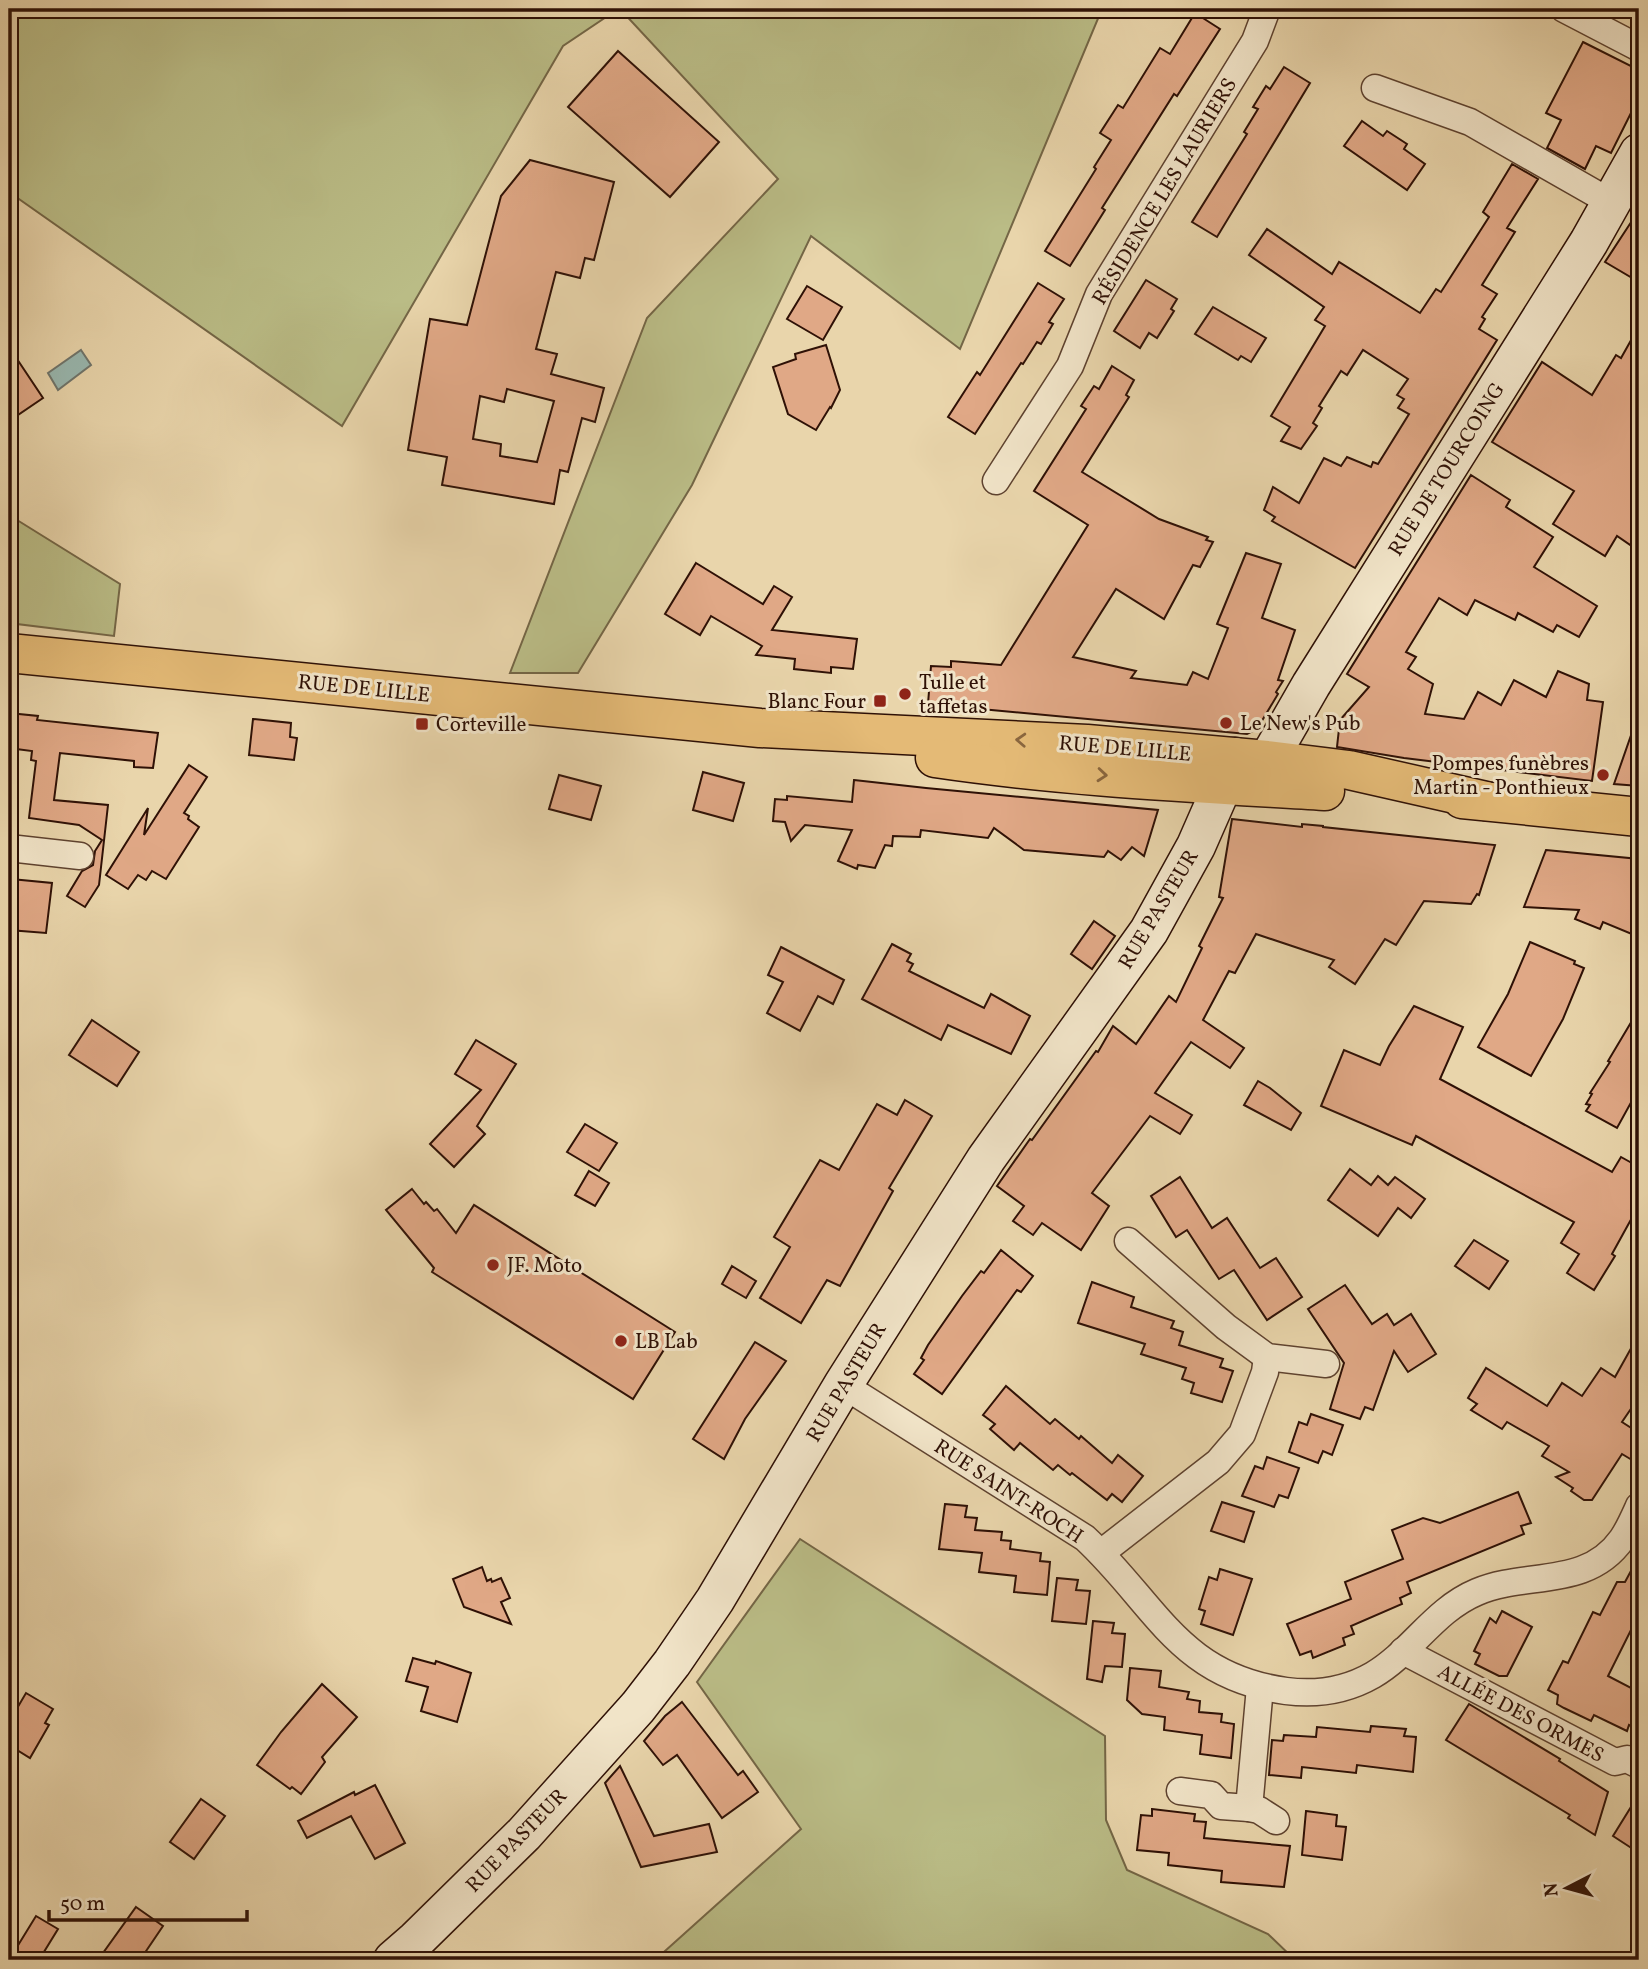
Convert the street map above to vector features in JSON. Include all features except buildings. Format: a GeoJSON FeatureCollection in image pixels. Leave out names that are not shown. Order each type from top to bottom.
{"type":"FeatureCollection","features":[{"type":"Feature","properties":{"kind":"main road","name":"RUE DE TOURCOING"},"geometry":{"type":"LineString","coordinates":[[1245,772],[1311,685],[1624,199],[1639,153]]}},
{"type":"Feature","properties":{"kind":"main road","name":"RUE DE LILLE"},"geometry":{"type":"LineString","coordinates":[[9,653],[760,728],[987,765],[1245,772],[1349,770],[1486,801],[1639,817]]}},
{"type":"Feature","properties":{"kind":"main road","name":"RUE PASTEUR"},"geometry":{"type":"LineString","coordinates":[[393,1960],[524,1834],[644,1700],[672,1663],[715,1600],[843,1385],[986,1159],[1149,931],[1191,856],[1245,772]]}},
{"type":"Feature","properties":{"kind":"street","name":"RÉSIDENCE LES LAURIERS"},"geometry":{"type":"LineString","coordinates":[[996,481],[1070,366],[1099,293],[1255,41],[1268,9]]}},
{"type":"Feature","properties":{"kind":"street"},"geometry":{"type":"LineString","coordinates":[[1564,9],[1639,48]]}},
{"type":"Feature","properties":{"kind":"street"},"geometry":{"type":"LineString","coordinates":[[1375,88],[1470,122],[1624,199]]}},
{"type":"Feature","properties":{"kind":"street"},"geometry":{"type":"LineString","coordinates":[[9,848],[80,856]]}},
{"type":"Feature","properties":{"kind":"street"},"geometry":{"type":"LineString","coordinates":[[1128,1241],[1226,1327],[1267,1357],[1326,1364]]}},
{"type":"Feature","properties":{"kind":"street"},"geometry":{"type":"LineString","coordinates":[[1101,1553],[1217,1462],[1242,1434],[1265,1372],[1267,1357]]}},
{"type":"Feature","properties":{"kind":"street","name":"RUE SAINT-ROCH"},"geometry":{"type":"LineString","coordinates":[[843,1385],[1072,1529],[1101,1553],[1185,1648],[1226,1674],[1260,1686],[1298,1693],[1340,1689],[1375,1674],[1442,1614],[1471,1594],[1501,1583],[1578,1573],[1589,1567],[1604,1558],[1622,1539],[1639,1506]]}},
{"type":"Feature","properties":{"kind":"street","name":"ALLÉE DES ORMES"},"geometry":{"type":"LineString","coordinates":[[1403,1651],[1615,1762],[1627,1759],[1639,1765]]}},
{"type":"Feature","properties":{"kind":"street"},"geometry":{"type":"LineString","coordinates":[[1249,1808],[1260,1686]]}},
{"type":"Feature","properties":{"kind":"street"},"geometry":{"type":"LineString","coordinates":[[1180,1791],[1211,1795],[1221,1806],[1259,1810],[1276,1821]]}},
{"type":"Feature","properties":{"kind":"green space"},"geometry":{"type":"Polygon","coordinates":[[[9,9],[618,9],[563,46],[342,426],[9,192],[9,9]]]}},
{"type":"Feature","properties":{"kind":"green space"},"geometry":{"type":"Polygon","coordinates":[[[620,9],[1102,9],[960,349],[811,236],[692,485],[578,673],[510,673],[647,318],[778,179],[620,9]]]}},
{"type":"Feature","properties":{"kind":"green space"},"geometry":{"type":"Polygon","coordinates":[[[9,515],[120,584],[114,636],[9,623],[9,515]]]}},
{"type":"Feature","properties":{"kind":"green space"},"geometry":{"type":"Polygon","coordinates":[[[800,1539],[1105,1736],[1106,1820],[1127,1870],[1268,1934],[1295,1960],[655,1960],[801,1829],[697,1682],[800,1539]]]}},
{"type":"Feature","properties":{"kind":"water"},"geometry":{"type":"Polygon","coordinates":[[[81,350],[91,365],[58,390],[48,373],[81,350]]]}},
{"type":"Feature","properties":{"kind":"place","name":"Tulle et taffetas"},"geometry":{"type":"Point","coordinates":[905,694]}},
{"type":"Feature","properties":{"kind":"place","name":"Blanc Four"},"geometry":{"type":"Point","coordinates":[880,701]}},
{"type":"Feature","properties":{"kind":"place","name":"Le New's Pub"},"geometry":{"type":"Point","coordinates":[1226,723]}},
{"type":"Feature","properties":{"kind":"place","name":"Corteville"},"geometry":{"type":"Point","coordinates":[422,724]}},
{"type":"Feature","properties":{"kind":"place","name":"Pompes funèbres Martin - Ponthieux"},"geometry":{"type":"Point","coordinates":[1603,775]}},
{"type":"Feature","properties":{"kind":"place","name":"JF. Moto"},"geometry":{"type":"Point","coordinates":[493,1265]}},
{"type":"Feature","properties":{"kind":"place","name":"LB Lab"},"geometry":{"type":"Point","coordinates":[621,1341]}}]}
